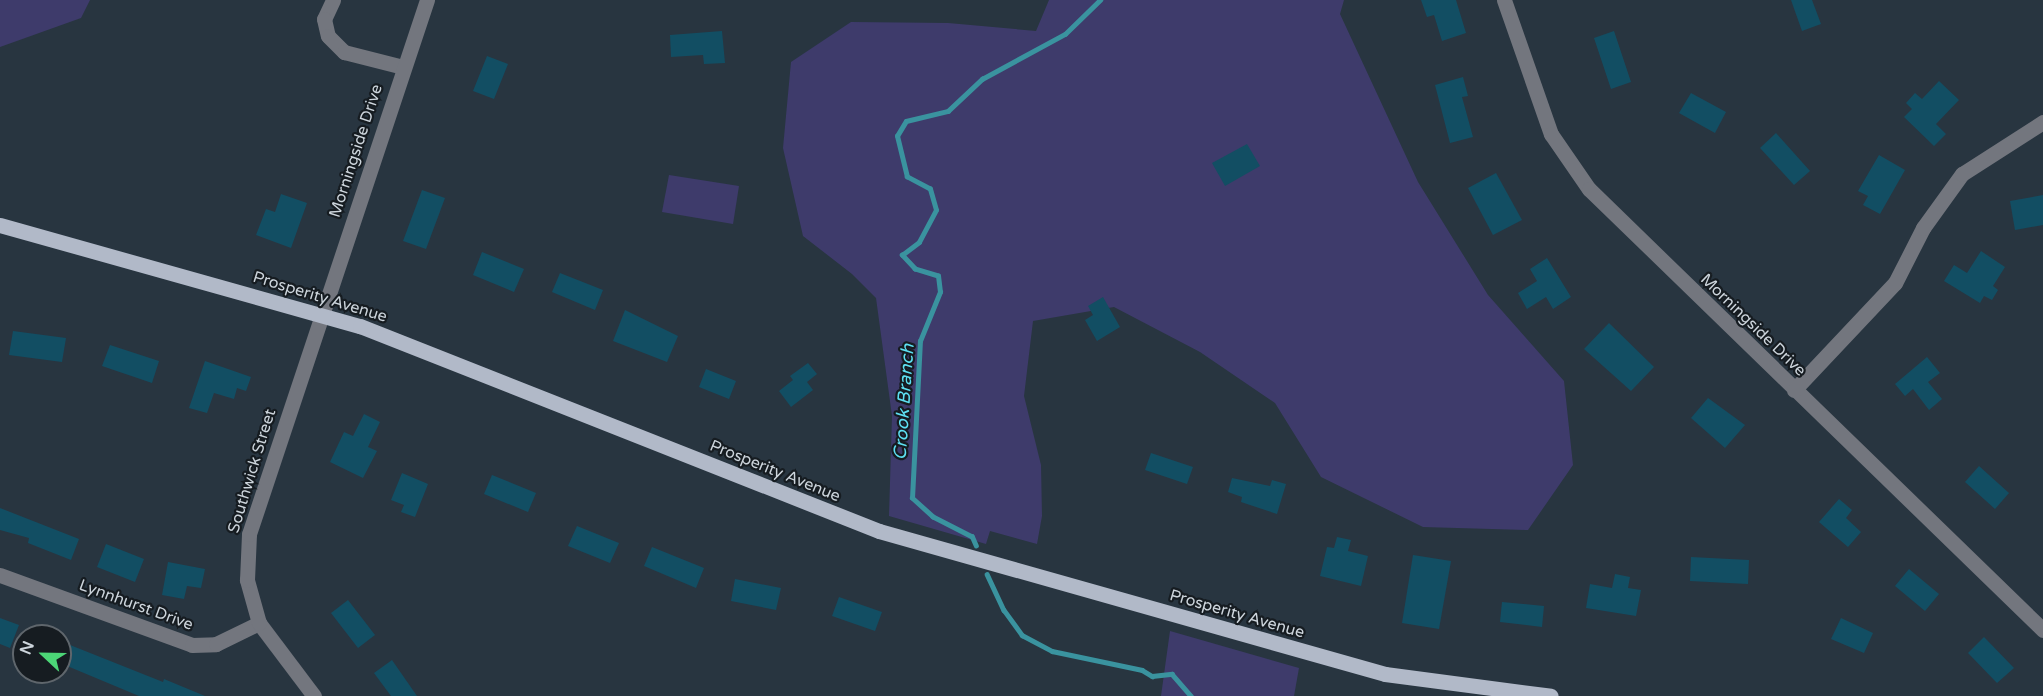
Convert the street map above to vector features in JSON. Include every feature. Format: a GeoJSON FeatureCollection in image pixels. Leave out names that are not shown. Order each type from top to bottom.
{"type":"FeatureCollection","features":[{"type":"Feature","properties":{"kind":"main road","name":"Prosperity Avenue"},"geometry":{"type":"LineString","coordinates":[[0,225],[321,313],[518,386],[879,531],[1384,674],[1551,696]]}},
{"type":"Feature","properties":{"kind":"street"},"geometry":{"type":"LineString","coordinates":[[333,0],[324,19],[328,36],[344,52],[403,67]]}},
{"type":"Feature","properties":{"kind":"street","name":"Morningside Drive"},"geometry":{"type":"LineString","coordinates":[[321,313],[427,0]]}},
{"type":"Feature","properties":{"kind":"street","name":"Morningside Drive"},"geometry":{"type":"LineString","coordinates":[[1504,0],[1540,108],[1573,169],[1620,223],[2043,630]]}},
{"type":"Feature","properties":{"kind":"street"},"geometry":{"type":"LineString","coordinates":[[1794,390],[1895,283],[1923,228],[1962,174],[2043,122]]}},
{"type":"Feature","properties":{"kind":"street","name":"Southwick Street"},"geometry":{"type":"LineString","coordinates":[[314,696],[259,623],[247,580],[249,534],[321,313]]}},
{"type":"Feature","properties":{"kind":"street","name":"Lynnhurst Drive"},"geometry":{"type":"LineString","coordinates":[[0,575],[192,645],[216,644],[259,623]]}},
{"type":"Feature","properties":{"kind":"shaded area"},"geometry":{"type":"Polygon","coordinates":[[[0,0],[90,0],[81,18],[0,47],[0,0]]]}},
{"type":"Feature","properties":{"kind":"shaded area"},"geometry":{"type":"Polygon","coordinates":[[[1049,0],[1344,0],[1340,14],[1418,182],[1488,295],[1564,381],[1573,465],[1528,530],[1423,527],[1321,477],[1275,403],[1200,352],[1114,307],[1033,321],[1024,396],[1041,465],[1042,516],[1037,544],[990,531],[986,544],[889,516],[892,416],[876,298],[852,274],[803,236],[783,148],[791,62],[851,22],[948,23],[1036,31],[1049,0]]]}},
{"type":"Feature","properties":{"kind":"shaded area"},"geometry":{"type":"Polygon","coordinates":[[[669,175],[739,186],[733,224],[662,212],[669,175]]]}},
{"type":"Feature","properties":{"kind":"shaded area"},"geometry":{"type":"Polygon","coordinates":[[[1170,631],[1299,668],[1294,696],[1161,696],[1170,631]]]}},
{"type":"Feature","properties":{"kind":"building"},"geometry":{"type":"Polygon","coordinates":[[[1421,0],[1456,0],[1466,33],[1442,41],[1434,15],[1427,17],[1421,0]]]}},
{"type":"Feature","properties":{"kind":"building"},"geometry":{"type":"Polygon","coordinates":[[[1791,0],[1812,0],[1821,24],[1802,31],[1791,0]]]}},
{"type":"Feature","properties":{"kind":"building"},"geometry":{"type":"Polygon","coordinates":[[[722,31],[725,63],[704,64],[703,55],[671,57],[670,35],[722,31]]]}},
{"type":"Feature","properties":{"kind":"building"},"geometry":{"type":"Polygon","coordinates":[[[1614,31],[1631,82],[1611,89],[1594,38],[1614,31]]]}},
{"type":"Feature","properties":{"kind":"building"},"geometry":{"type":"Polygon","coordinates":[[[487,56],[508,64],[494,99],[473,91],[487,56]]]}},
{"type":"Feature","properties":{"kind":"building"},"geometry":{"type":"Polygon","coordinates":[[[1463,77],[1468,96],[1462,97],[1473,137],[1450,143],[1435,85],[1463,77]]]}},
{"type":"Feature","properties":{"kind":"building"},"geometry":{"type":"Polygon","coordinates":[[[1939,81],[1959,100],[1936,124],[1946,134],[1934,146],[1904,117],[1912,109],[1906,103],[1915,93],[1922,99],[1939,81]]]}},
{"type":"Feature","properties":{"kind":"building"},"geometry":{"type":"Polygon","coordinates":[[[1691,93],[1726,112],[1715,133],[1679,113],[1691,93]]]}},
{"type":"Feature","properties":{"kind":"building"},"geometry":{"type":"Polygon","coordinates":[[[1776,133],[1810,171],[1794,185],[1760,148],[1776,133]]]}},
{"type":"Feature","properties":{"kind":"building"},"geometry":{"type":"Polygon","coordinates":[[[1247,144],[1260,166],[1225,186],[1212,163],[1247,144]]]}},
{"type":"Feature","properties":{"kind":"building"},"geometry":{"type":"Polygon","coordinates":[[[1879,155],[1905,170],[1880,214],[1863,205],[1868,196],[1858,191],[1879,155]]]}},
{"type":"Feature","properties":{"kind":"building"},"geometry":{"type":"Polygon","coordinates":[[[1496,173],[1522,220],[1493,235],[1468,188],[1496,173]]]}},
{"type":"Feature","properties":{"kind":"building"},"geometry":{"type":"Polygon","coordinates":[[[422,190],[445,198],[426,249],[403,241],[422,190]]]}},
{"type":"Feature","properties":{"kind":"building"},"geometry":{"type":"Polygon","coordinates":[[[281,194],[307,203],[291,248],[256,235],[266,209],[275,212],[281,194]]]}},
{"type":"Feature","properties":{"kind":"building"},"geometry":{"type":"Polygon","coordinates":[[[2043,195],[2043,225],[2015,230],[2010,201],[2043,195]]]}},
{"type":"Feature","properties":{"kind":"building"},"geometry":{"type":"Polygon","coordinates":[[[1981,251],[2005,267],[1993,286],[1998,290],[1992,300],[1984,296],[1980,303],[1944,281],[1954,265],[1967,273],[1981,251]]]}},
{"type":"Feature","properties":{"kind":"building"},"geometry":{"type":"Polygon","coordinates":[[[482,252],[524,269],[514,292],[473,275],[482,252]]]}},
{"type":"Feature","properties":{"kind":"building"},"geometry":{"type":"Polygon","coordinates":[[[1547,258],[1571,297],[1553,309],[1546,297],[1527,309],[1518,293],[1537,281],[1530,269],[1547,258]]]}},
{"type":"Feature","properties":{"kind":"building"},"geometry":{"type":"Polygon","coordinates":[[[560,273],[603,290],[595,310],[552,292],[560,273]]]}},
{"type":"Feature","properties":{"kind":"building"},"geometry":{"type":"Polygon","coordinates":[[[1103,297],[1120,327],[1097,341],[1085,320],[1093,315],[1088,306],[1103,297]]]}},
{"type":"Feature","properties":{"kind":"building"},"geometry":{"type":"Polygon","coordinates":[[[625,310],[678,336],[667,362],[613,341],[625,310]]]}},
{"type":"Feature","properties":{"kind":"building"},"geometry":{"type":"Polygon","coordinates":[[[1609,323],[1654,367],[1631,391],[1584,349],[1609,323]]]}},
{"type":"Feature","properties":{"kind":"building"},"geometry":{"type":"Polygon","coordinates":[[[13,331],[66,338],[62,362],[9,355],[13,331]]]}},
{"type":"Feature","properties":{"kind":"building"},"geometry":{"type":"Polygon","coordinates":[[[110,345],[159,361],[152,383],[102,366],[110,345]]]}},
{"type":"Feature","properties":{"kind":"building"},"geometry":{"type":"Polygon","coordinates":[[[1927,357],[1940,373],[1928,382],[1942,399],[1929,410],[1913,389],[1905,396],[1895,384],[1927,357]]]}},
{"type":"Feature","properties":{"kind":"building"},"geometry":{"type":"Polygon","coordinates":[[[205,361],[251,377],[246,391],[237,388],[234,399],[214,393],[207,413],[189,408],[205,361]]]}},
{"type":"Feature","properties":{"kind":"building"},"geometry":{"type":"Polygon","coordinates":[[[808,363],[817,374],[807,382],[813,390],[791,407],[779,391],[793,380],[790,376],[808,363]]]}},
{"type":"Feature","properties":{"kind":"building"},"geometry":{"type":"Polygon","coordinates":[[[706,369],[736,381],[729,399],[699,387],[706,369]]]}},
{"type":"Feature","properties":{"kind":"building"},"geometry":{"type":"Polygon","coordinates":[[[1708,398],[1745,425],[1725,448],[1691,418],[1708,398]]]}},
{"type":"Feature","properties":{"kind":"building"},"geometry":{"type":"Polygon","coordinates":[[[364,414],[380,422],[368,447],[377,451],[363,478],[330,462],[344,432],[353,436],[364,414]]]}},
{"type":"Feature","properties":{"kind":"building"},"geometry":{"type":"Polygon","coordinates":[[[1151,453],[1193,467],[1187,484],[1145,470],[1151,453]]]}},
{"type":"Feature","properties":{"kind":"building"},"geometry":{"type":"Polygon","coordinates":[[[1979,466],[2009,493],[1995,509],[1965,482],[1979,466]]]}},
{"type":"Feature","properties":{"kind":"building"},"geometry":{"type":"Polygon","coordinates":[[[402,473],[428,484],[415,517],[401,512],[404,505],[391,500],[402,473]]]}},
{"type":"Feature","properties":{"kind":"building"},"geometry":{"type":"Polygon","coordinates":[[[492,475],[536,493],[528,512],[484,494],[492,475]]]}},
{"type":"Feature","properties":{"kind":"building"},"geometry":{"type":"Polygon","coordinates":[[[1232,478],[1270,486],[1272,480],[1286,484],[1277,514],[1241,502],[1242,497],[1228,492],[1232,478]]]}},
{"type":"Feature","properties":{"kind":"building"},"geometry":{"type":"Polygon","coordinates":[[[1839,499],[1852,510],[1846,518],[1861,532],[1848,547],[1819,522],[1839,499]]]}},
{"type":"Feature","properties":{"kind":"building"},"geometry":{"type":"Polygon","coordinates":[[[0,508],[79,539],[71,560],[28,543],[29,538],[0,530],[0,508]]]}},
{"type":"Feature","properties":{"kind":"building"},"geometry":{"type":"Polygon","coordinates":[[[577,526],[619,543],[610,563],[568,546],[577,526]]]}},
{"type":"Feature","properties":{"kind":"building"},"geometry":{"type":"Polygon","coordinates":[[[1337,537],[1351,540],[1348,551],[1368,556],[1361,586],[1320,576],[1327,547],[1334,548],[1337,537]]]}},
{"type":"Feature","properties":{"kind":"building"},"geometry":{"type":"Polygon","coordinates":[[[106,544],[144,559],[135,582],[97,567],[106,544]]]}},
{"type":"Feature","properties":{"kind":"building"},"geometry":{"type":"Polygon","coordinates":[[[652,547],[704,568],[696,588],[644,566],[652,547]]]}},
{"type":"Feature","properties":{"kind":"building"},"geometry":{"type":"Polygon","coordinates":[[[1413,555],[1451,561],[1439,629],[1402,623],[1413,555]]]}},
{"type":"Feature","properties":{"kind":"building"},"geometry":{"type":"Polygon","coordinates":[[[1691,557],[1749,560],[1748,584],[1690,581],[1691,557]]]}},
{"type":"Feature","properties":{"kind":"building"},"geometry":{"type":"Polygon","coordinates":[[[168,562],[205,569],[201,588],[187,586],[184,599],[162,595],[168,562]]]}},
{"type":"Feature","properties":{"kind":"building"},"geometry":{"type":"Polygon","coordinates":[[[1909,569],[1939,594],[1925,611],[1895,586],[1909,569]]]}},
{"type":"Feature","properties":{"kind":"building"},"geometry":{"type":"Polygon","coordinates":[[[1615,574],[1630,577],[1628,588],[1641,590],[1636,616],[1586,608],[1590,584],[1612,588],[1615,574]]]}},
{"type":"Feature","properties":{"kind":"building"},"geometry":{"type":"Polygon","coordinates":[[[735,579],[781,588],[776,610],[731,601],[735,579]]]}},
{"type":"Feature","properties":{"kind":"building"},"geometry":{"type":"Polygon","coordinates":[[[839,597],[882,612],[875,631],[832,616],[839,597]]]}},
{"type":"Feature","properties":{"kind":"building"},"geometry":{"type":"Polygon","coordinates":[[[348,600],[375,635],[358,648],[331,613],[348,600]]]}},
{"type":"Feature","properties":{"kind":"building"},"geometry":{"type":"Polygon","coordinates":[[[1502,602],[1544,606],[1542,627],[1500,622],[1502,602]]]}},
{"type":"Feature","properties":{"kind":"building"},"geometry":{"type":"Polygon","coordinates":[[[0,618],[16,624],[12,624],[10,648],[0,644],[0,618]]]}},
{"type":"Feature","properties":{"kind":"building"},"geometry":{"type":"Polygon","coordinates":[[[1841,618],[1873,633],[1864,653],[1831,639],[1841,618]]]}},
{"type":"Feature","properties":{"kind":"building"},"geometry":{"type":"Polygon","coordinates":[[[1984,637],[2014,668],[1997,683],[1968,653],[1984,637]]]}},
{"type":"Feature","properties":{"kind":"building"},"geometry":{"type":"Polygon","coordinates":[[[72,646],[205,696],[139,696],[72,668],[72,646]]]}},
{"type":"Feature","properties":{"kind":"building"},"geometry":{"type":"Polygon","coordinates":[[[392,660],[417,696],[391,696],[374,673],[392,660]]]}},
{"type":"Feature","properties":{"kind":"waterway","name":"Crook Branch"},"geometry":{"type":"LineString","coordinates":[[976,546],[972,537],[933,517],[912,498],[920,341],[940,292],[938,276],[915,269],[902,255],[919,242],[936,210],[930,189],[907,177],[897,136],[906,121],[948,111],[982,79],[1065,34],[1100,0]]}},
{"type":"Feature","properties":{"kind":"waterway","name":"Crook Branch"},"geometry":{"type":"LineString","coordinates":[[987,574],[1004,610],[1022,635],[1052,651],[1142,670],[1152,676],[1172,674],[1191,696]]}}]}
